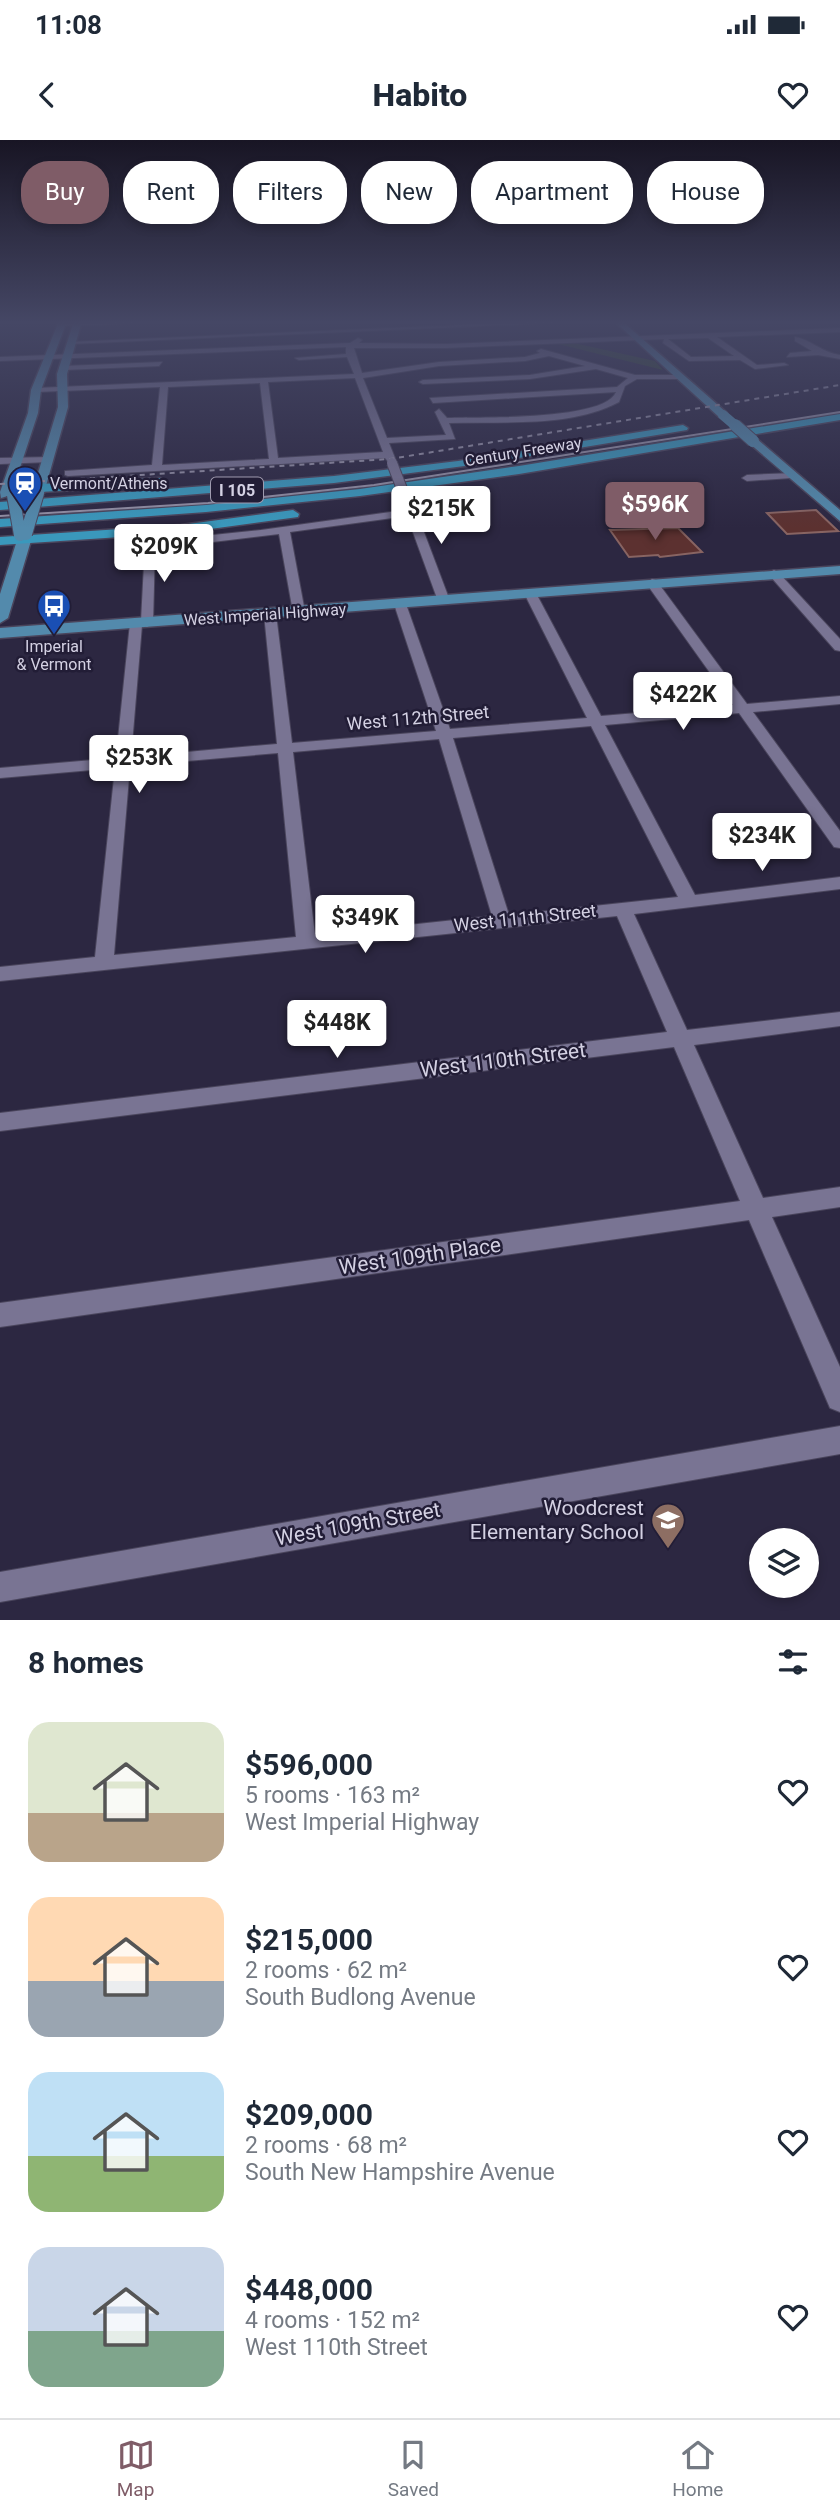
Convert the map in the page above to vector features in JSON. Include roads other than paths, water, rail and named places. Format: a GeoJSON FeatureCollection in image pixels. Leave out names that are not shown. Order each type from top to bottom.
{"type":"FeatureCollection","features":[{"type":"Feature","properties":{"kind":"highway","name":"Century Freeway"},"geometry":{"type":"LineString","coordinates":[[0,526],[237,507],[411,486],[840,417]]}},
{"type":"Feature","properties":{"kind":"highway"},"geometry":{"type":"LineString","coordinates":[[721,419],[746,418]]}},
{"type":"Feature","properties":{"kind":"highway","name":"Century Freeway"},"geometry":{"type":"LineString","coordinates":[[5,495],[246,489],[473,462],[693,427]]}},
{"type":"Feature","properties":{"kind":"highway"},"geometry":{"type":"LineString","coordinates":[[39,490],[263,478],[473,462]]}},
{"type":"Feature","properties":{"kind":"highway"},"geometry":{"type":"LineString","coordinates":[[0,541],[24,536],[151,531],[258,520],[495,478],[556,464]]}},
{"type":"Feature","properties":{"kind":"main road"},"geometry":{"type":"LineString","coordinates":[[0,513],[33,413],[36,390]]}},
{"type":"Feature","properties":{"kind":"main road"},"geometry":{"type":"LineString","coordinates":[[0,618],[49,458],[63,390]]}},
{"type":"Feature","properties":{"kind":"main road"},"geometry":{"type":"LineString","coordinates":[[63,395],[70,398],[73,390]]}},
{"type":"Feature","properties":{"kind":"main road"},"geometry":{"type":"LineString","coordinates":[[693,390],[721,419],[753,441],[840,517]]}},
{"type":"Feature","properties":{"kind":"main road"},"geometry":{"type":"LineString","coordinates":[[5,495],[39,490]]}},
{"type":"Feature","properties":{"kind":"main road"},"geometry":{"type":"LineString","coordinates":[[5,495],[24,536]]}},
{"type":"Feature","properties":{"kind":"main road","name":"West Imperial Highway"},"geometry":{"type":"LineString","coordinates":[[531,595],[561,596],[840,570]]}},
{"type":"Feature","properties":{"kind":"main road","name":"West Imperial Highway"},"geometry":{"type":"LineString","coordinates":[[777,577],[840,576]]}},
{"type":"Feature","properties":{"kind":"main road"},"geometry":{"type":"LineString","coordinates":[[561,596],[625,588],[631,584]]}},
{"type":"Feature","properties":{"kind":"main road","name":"West Imperial Highway"},"geometry":{"type":"LineString","coordinates":[[0,633],[531,595],[631,584],[654,586]]}},
{"type":"Feature","properties":{"kind":"street"},"geometry":{"type":"LineString","coordinates":[[36,390],[63,395]]}},
{"type":"Feature","properties":{"kind":"street"},"geometry":{"type":"LineString","coordinates":[[157,467],[163,390]]}},
{"type":"Feature","properties":{"kind":"street"},"geometry":{"type":"LineString","coordinates":[[265,390],[274,461]]}},
{"type":"Feature","properties":{"kind":"street"},"geometry":{"type":"LineString","coordinates":[[365,390],[444,601]]}},
{"type":"Feature","properties":{"kind":"street"},"geometry":{"type":"LineString","coordinates":[[384,441],[452,437],[427,390]]}},
{"type":"Feature","properties":{"kind":"street"},"geometry":{"type":"LineString","coordinates":[[433,400],[602,390]]}},
{"type":"Feature","properties":{"kind":"street"},"geometry":{"type":"LineString","coordinates":[[443,421],[586,412],[615,400],[620,390]]}},
{"type":"Feature","properties":{"kind":"street"},"geometry":{"type":"LineString","coordinates":[[0,461],[49,458]]}},
{"type":"Feature","properties":{"kind":"street"},"geometry":{"type":"LineString","coordinates":[[68,473],[274,461],[391,459]]}},
{"type":"Feature","properties":{"kind":"street"},"geometry":{"type":"LineString","coordinates":[[747,478],[791,475]]}},
{"type":"Feature","properties":{"kind":"street"},"geometry":{"type":"LineString","coordinates":[[104,963],[149,547],[170,541],[284,530],[409,507]]}},
{"type":"Feature","properties":{"kind":"street"},"geometry":{"type":"LineString","coordinates":[[284,530],[299,612]]}},
{"type":"Feature","properties":{"kind":"street"},"geometry":{"type":"LineString","coordinates":[[777,577],[840,647]]}},
{"type":"Feature","properties":{"kind":"street"},"geometry":{"type":"LineString","coordinates":[[654,586],[840,843]]}},
{"type":"Feature","properties":{"kind":"street"},"geometry":{"type":"LineString","coordinates":[[531,595],[689,901]]}},
{"type":"Feature","properties":{"kind":"street"},"geometry":{"type":"LineString","coordinates":[[400,604],[445,734],[502,921]]}},
{"type":"Feature","properties":{"kind":"street"},"geometry":{"type":"LineString","coordinates":[[270,614],[306,941]]}},
{"type":"Feature","properties":{"kind":"street","name":"West 112th Street"},"geometry":{"type":"LineString","coordinates":[[0,773],[840,701]]}},
{"type":"Feature","properties":{"kind":"street","name":"West 111th Street"},"geometry":{"type":"LineString","coordinates":[[0,974],[840,883]]}},
{"type":"Feature","properties":{"kind":"street"},"geometry":{"type":"LineString","coordinates":[[622,907],[840,1398]]}},
{"type":"Feature","properties":{"kind":"street","name":"West 110th Street"},"geometry":{"type":"LineString","coordinates":[[0,1122],[840,1019]]}},
{"type":"Feature","properties":{"kind":"street","name":"West 109th Place"},"geometry":{"type":"LineString","coordinates":[[0,1315],[840,1198]]}},
{"type":"Feature","properties":{"kind":"street","name":"West 109th Street"},"geometry":{"type":"LineString","coordinates":[[0,1587],[840,1440]]}},
{"type":"Feature","properties":{"kind":"tram line"},"geometry":{"type":"LineString","coordinates":[[0,516],[208,503],[374,485],[840,412]]}},
{"type":"Feature","properties":{"kind":"railway"},"geometry":{"type":"LineString","coordinates":[[0,484],[390,459],[809,390]]}},
{"type":"Feature","properties":{"kind":"place","name":"Vermont/Athens"},"geometry":{"type":"Point","coordinates":[25,513]}},
{"type":"Feature","properties":{"kind":"place","name":"Imperial & Vermont"},"geometry":{"type":"Point","coordinates":[54,636]}},
{"type":"Feature","properties":{"kind":"place","name":"Woodcrest Elementary School"},"geometry":{"type":"Point","coordinates":[668,1550]}}]}
